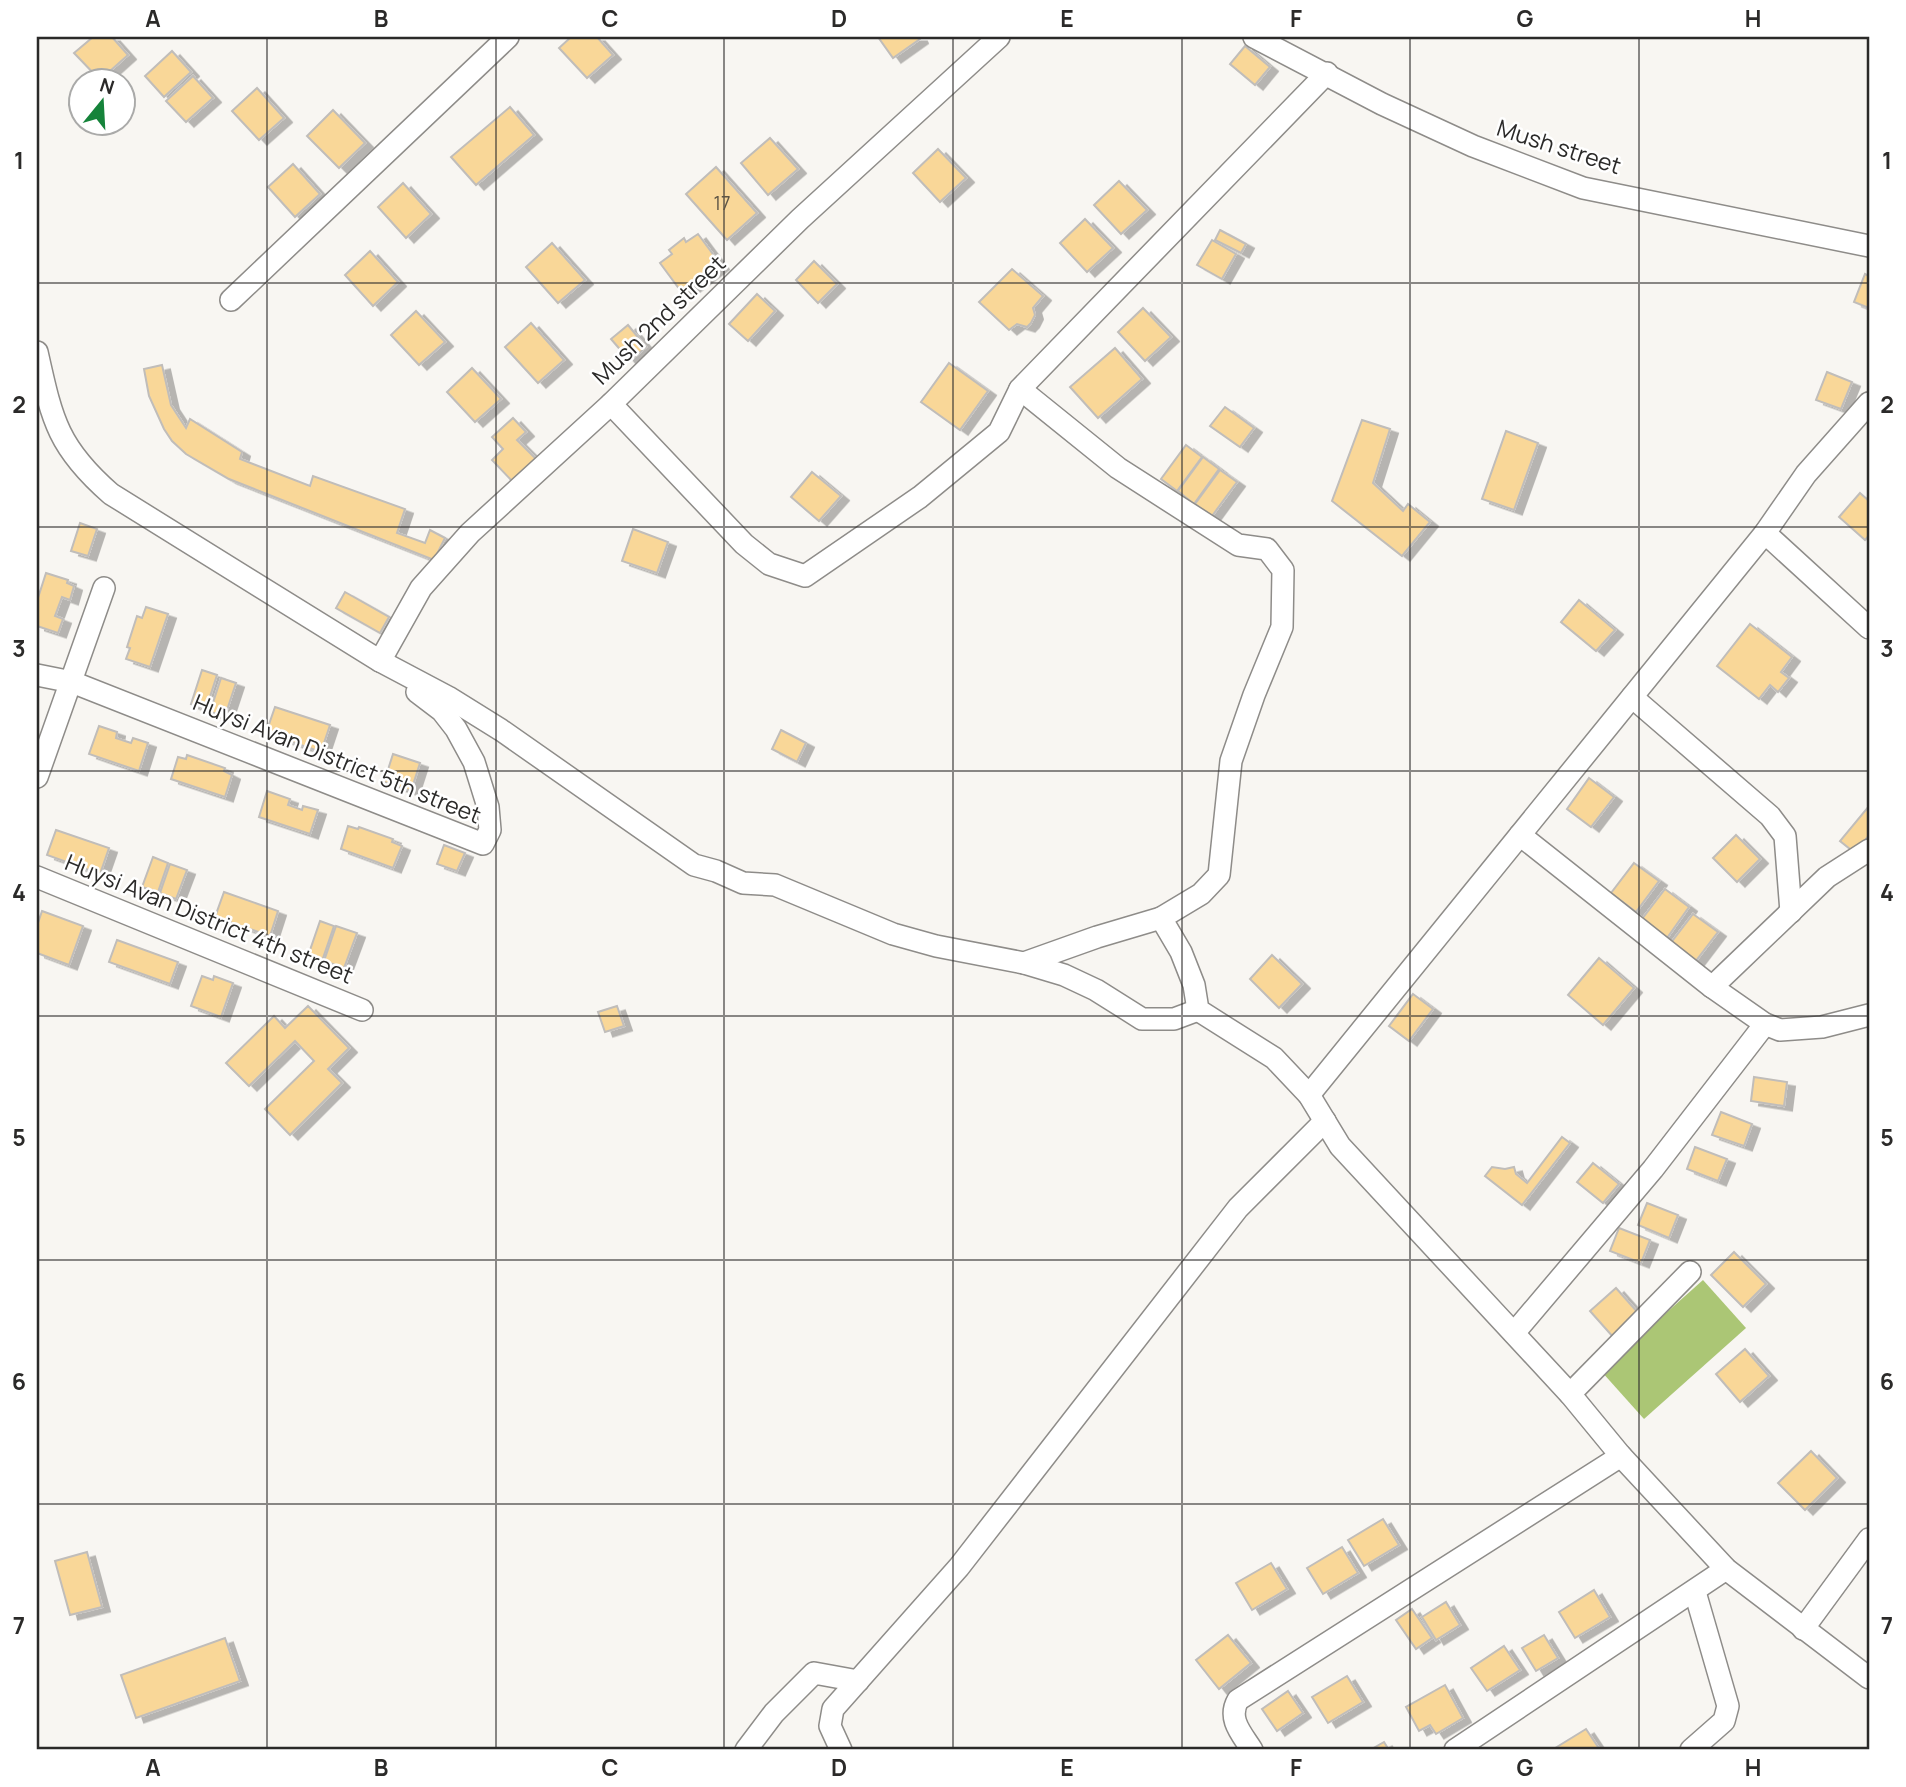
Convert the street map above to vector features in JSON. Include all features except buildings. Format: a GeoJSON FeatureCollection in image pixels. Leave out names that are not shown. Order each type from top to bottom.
{"type":"FeatureCollection","features":[{"type":"Feature","properties":{"kind":"street"},"geometry":{"type":"LineString","coordinates":[[231,300],[508,37]]}},
{"type":"Feature","properties":{"kind":"street","name":"Mush 2nd street"},"geometry":{"type":"LineString","coordinates":[[380,661],[422,588],[462,542],[611,404],[800,219],[999,37]]}},
{"type":"Feature","properties":{"kind":"street","name":"Mush street"},"geometry":{"type":"LineString","coordinates":[[1254,37],[1382,104],[1473,146],[1583,188],[1869,246]]}},
{"type":"Feature","properties":{"kind":"street"},"geometry":{"type":"LineString","coordinates":[[611,404],[744,544],[769,564],[805,576],[920,497],[999,432],[1020,389],[1327,74]]}},
{"type":"Feature","properties":{"kind":"street"},"geometry":{"type":"LineString","coordinates":[[37,352],[56,425],[64,443],[88,474],[111,494],[380,661],[448,697],[501,730],[694,865],[743,883],[775,885],[893,934],[936,946],[1024,962],[1064,975],[1096,990],[1142,1019],[1174,1019],[1198,1010]]}},
{"type":"Feature","properties":{"kind":"street"},"geometry":{"type":"LineString","coordinates":[[1020,389],[1118,468],[1238,545],[1267,550],[1283,570],[1282,627],[1231,761],[1219,874],[1201,894],[1161,918],[1024,962]]}},
{"type":"Feature","properties":{"kind":"street"},"geometry":{"type":"LineString","coordinates":[[1309,1094],[1765,533],[1807,474],[1869,403]]}},
{"type":"Feature","properties":{"kind":"street"},"geometry":{"type":"LineString","coordinates":[[1765,533],[1869,628]]}},
{"type":"Feature","properties":{"kind":"street"},"geometry":{"type":"LineString","coordinates":[[37,777],[104,589]]}},
{"type":"Feature","properties":{"kind":"street","name":"Huysi Avan District 5th street"},"geometry":{"type":"LineString","coordinates":[[37,675],[72,682],[483,845],[490,830],[488,807],[474,762],[465,745],[442,711],[380,661]]}},
{"type":"Feature","properties":{"kind":"street"},"geometry":{"type":"LineString","coordinates":[[1632,697],[1770,816],[1785,836],[1791,912]]}},
{"type":"Feature","properties":{"kind":"street"},"geometry":{"type":"LineString","coordinates":[[1520,835],[1712,987],[1765,1024],[1780,1030],[1822,1027],[1869,1015]]}},
{"type":"Feature","properties":{"kind":"street"},"geometry":{"type":"LineString","coordinates":[[1712,987],[1827,877],[1869,850]]}},
{"type":"Feature","properties":{"kind":"street","name":"Huysi Avan District 4th street"},"geometry":{"type":"LineString","coordinates":[[37,877],[362,1010]]}},
{"type":"Feature","properties":{"kind":"street"},"geometry":{"type":"LineString","coordinates":[[1161,918],[1181,952],[1194,985],[1198,1010],[1274,1058],[1309,1094],[1340,1146],[1570,1394],[1621,1455],[1727,1569],[1869,1678]]}},
{"type":"Feature","properties":{"kind":"street"},"geometry":{"type":"LineString","coordinates":[[1514,1334],[1653,1170],[1765,1024]]}},
{"type":"Feature","properties":{"kind":"street"},"geometry":{"type":"LineString","coordinates":[[841,1750],[830,1726],[833,1709],[959,1567],[1238,1208],[1325,1121]]}},
{"type":"Feature","properties":{"kind":"street"},"geometry":{"type":"LineString","coordinates":[[1570,1394],[1690,1272]]}},
{"type":"Feature","properties":{"kind":"street"},"geometry":{"type":"LineString","coordinates":[[1252,1750],[1234,1720],[1233,1710],[1237,1700],[1621,1455]]}},
{"type":"Feature","properties":{"kind":"street"},"geometry":{"type":"LineString","coordinates":[[1802,1629],[1869,1539]]}},
{"type":"Feature","properties":{"kind":"street"},"geometry":{"type":"LineString","coordinates":[[1455,1750],[1727,1569]]}},
{"type":"Feature","properties":{"kind":"street"},"geometry":{"type":"LineString","coordinates":[[1691,1750],[1724,1721],[1728,1706],[1695,1592]]}},
{"type":"Feature","properties":{"kind":"street"},"geometry":{"type":"LineString","coordinates":[[746,1750],[774,1713],[814,1673],[858,1681]]}},
{"type":"Feature","properties":{"kind":"green space"},"geometry":{"type":"Polygon","coordinates":[[[1703,1280],[1746,1328],[1644,1419],[1601,1371],[1703,1280]]]}}]}
